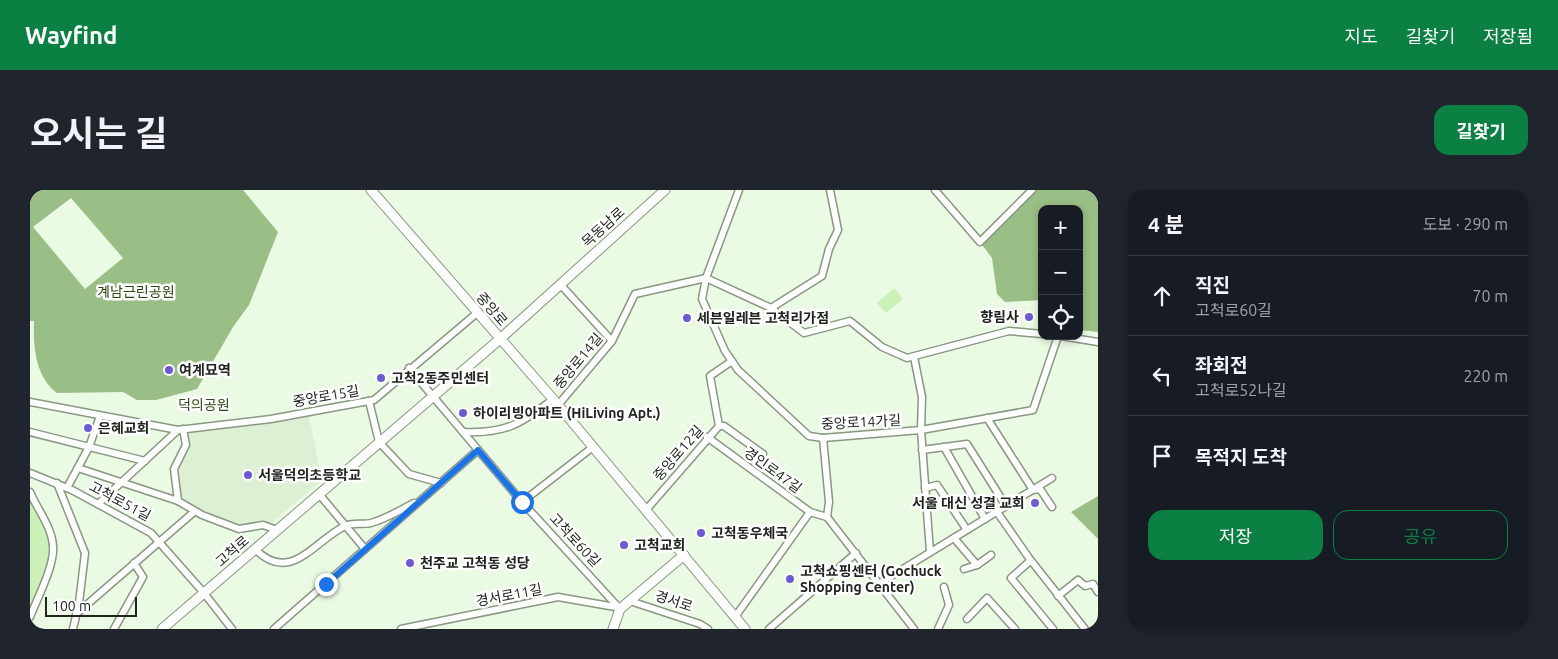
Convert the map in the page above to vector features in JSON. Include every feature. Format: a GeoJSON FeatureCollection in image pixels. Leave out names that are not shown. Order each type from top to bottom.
{"type":"FeatureCollection","features":[{"type":"Feature","properties":{"kind":"main road","name":"중앙로"},"geometry":{"type":"LineString","coordinates":[[370,190],[556,402],[745,629]]}},
{"type":"Feature","properties":{"kind":"main road","name":"목동남로"},"geometry":{"type":"LineString","coordinates":[[500,340],[665,190]]}},
{"type":"Feature","properties":{"kind":"main road","name":"고척로"},"geometry":{"type":"LineString","coordinates":[[162,629],[500,340]]}},
{"type":"Feature","properties":{"kind":"main road","name":"경서로"},"geometry":{"type":"LineString","coordinates":[[621,608],[684,555]]}},
{"type":"Feature","properties":{"kind":"main road"},"geometry":{"type":"LineString","coordinates":[[613,629],[621,608]]}},
{"type":"Feature","properties":{"kind":"street"},"geometry":{"type":"LineString","coordinates":[[739,190],[706,278],[772,308],[804,333],[850,320],[882,347],[907,358],[1009,331],[1038,334]]}},
{"type":"Feature","properties":{"kind":"street"},"geometry":{"type":"LineString","coordinates":[[772,308],[822,276],[838,230],[830,190]]}},
{"type":"Feature","properties":{"kind":"street"},"geometry":{"type":"LineString","coordinates":[[935,190],[980,242],[1032,190]]}},
{"type":"Feature","properties":{"kind":"street","name":"중앙로14길"},"geometry":{"type":"LineString","coordinates":[[463,432],[496,432],[530,418],[556,402],[612,341],[635,294],[706,278]]}},
{"type":"Feature","properties":{"kind":"street","name":"중앙로14가길"},"geometry":{"type":"LineString","coordinates":[[706,278],[702,299],[738,370],[804,433],[823,438],[921,430],[1033,410],[1058,340]]}},
{"type":"Feature","properties":{"kind":"street"},"geometry":{"type":"LineString","coordinates":[[560,284],[612,341]]}},
{"type":"Feature","properties":{"kind":"street","name":"중앙로15길"},"geometry":{"type":"LineString","coordinates":[[30,402],[180,430],[271,419],[369,401],[374,400],[409,368],[477,313]]}},
{"type":"Feature","properties":{"kind":"street"},"geometry":{"type":"LineString","coordinates":[[1083,340],[1098,342]]}},
{"type":"Feature","properties":{"kind":"street"},"geometry":{"type":"LineString","coordinates":[[914,357],[922,397],[922,450],[930,552]]}},
{"type":"Feature","properties":{"kind":"street","name":"중앙로12길"},"geometry":{"type":"LineString","coordinates":[[646,510],[707,437],[719,426],[710,376],[732,361]]}},
{"type":"Feature","properties":{"kind":"street"},"geometry":{"type":"LineString","coordinates":[[409,368],[433,396]]}},
{"type":"Feature","properties":{"kind":"street","name":"고척로60길"},"geometry":{"type":"LineString","coordinates":[[433,396],[522,502],[621,608]]}},
{"type":"Feature","properties":{"kind":"street"},"geometry":{"type":"LineString","coordinates":[[369,401],[379,442],[409,474],[441,483]]}},
{"type":"Feature","properties":{"kind":"street"},"geometry":{"type":"LineString","coordinates":[[67,488],[89,447],[100,416]]}},
{"type":"Feature","properties":{"kind":"street"},"geometry":{"type":"LineString","coordinates":[[987,418],[1033,490]]}},
{"type":"Feature","properties":{"kind":"street"},"geometry":{"type":"LineString","coordinates":[[719,426],[724,426],[764,454]]}},
{"type":"Feature","properties":{"kind":"street"},"geometry":{"type":"LineString","coordinates":[[98,504],[180,430],[186,445],[174,469],[178,501]]}},
{"type":"Feature","properties":{"kind":"street"},"geometry":{"type":"LineString","coordinates":[[30,432],[145,461]]}},
{"type":"Feature","properties":{"kind":"street","name":"경인로47길"},"geometry":{"type":"LineString","coordinates":[[707,437],[810,512],[827,516]]}},
{"type":"Feature","properties":{"kind":"street"},"geometry":{"type":"LineString","coordinates":[[823,438],[828,502],[827,516],[914,629]]}},
{"type":"Feature","properties":{"kind":"street"},"geometry":{"type":"LineString","coordinates":[[922,450],[967,444],[1006,506]]}},
{"type":"Feature","properties":{"kind":"street"},"geometry":{"type":"LineString","coordinates":[[522,502],[593,446]]}},
{"type":"Feature","properties":{"kind":"street"},"geometry":{"type":"LineString","coordinates":[[944,447],[985,519]]}},
{"type":"Feature","properties":{"kind":"street"},"geometry":{"type":"LineString","coordinates":[[274,629],[478,450]]}},
{"type":"Feature","properties":{"kind":"street"},"geometry":{"type":"LineString","coordinates":[[78,468],[123,481],[178,501],[194,511],[240,529],[263,524],[277,530]]}},
{"type":"Feature","properties":{"kind":"street","name":"고척로51길"},"geometry":{"type":"LineString","coordinates":[[30,473],[67,488],[151,533],[204,593],[232,629]]}},
{"type":"Feature","properties":{"kind":"street"},"geometry":{"type":"LineString","coordinates":[[880,583],[1052,478]]}},
{"type":"Feature","properties":{"kind":"street"},"geometry":{"type":"LineString","coordinates":[[57,484],[85,552],[73,629]]}},
{"type":"Feature","properties":{"kind":"street"},"geometry":{"type":"LineString","coordinates":[[925,488],[938,485],[967,530]]}},
{"type":"Feature","properties":{"kind":"street"},"geometry":{"type":"LineString","coordinates":[[1033,490],[1040,490],[1052,507]]}},
{"type":"Feature","properties":{"kind":"street"},"geometry":{"type":"LineString","coordinates":[[30,492],[44,518],[53,545],[52,557],[30,617]]}},
{"type":"Feature","properties":{"kind":"street"},"geometry":{"type":"LineString","coordinates":[[319,494],[365,549]]}},
{"type":"Feature","properties":{"kind":"street"},"geometry":{"type":"LineString","coordinates":[[255,549],[264,557],[274,561],[283,563],[293,561],[346,525],[372,522],[421,500]]}},
{"type":"Feature","properties":{"kind":"street"},"geometry":{"type":"LineString","coordinates":[[76,614],[194,511]]}},
{"type":"Feature","properties":{"kind":"street"},"geometry":{"type":"LineString","coordinates":[[735,617],[810,512]]}},
{"type":"Feature","properties":{"kind":"street"},"geometry":{"type":"LineString","coordinates":[[996,512],[1030,561],[1085,629]]}},
{"type":"Feature","properties":{"kind":"street"},"geometry":{"type":"LineString","coordinates":[[954,538],[977,565]]}},
{"type":"Feature","properties":{"kind":"street"},"geometry":{"type":"LineString","coordinates":[[770,629],[856,553]]}},
{"type":"Feature","properties":{"kind":"street"},"geometry":{"type":"LineString","coordinates":[[964,569],[977,565],[991,555]]}},
{"type":"Feature","properties":{"kind":"street"},"geometry":{"type":"LineString","coordinates":[[1030,561],[1011,578],[1053,629]]}},
{"type":"Feature","properties":{"kind":"street"},"geometry":{"type":"LineString","coordinates":[[114,629],[143,577],[134,563]]}},
{"type":"Feature","properties":{"kind":"street"},"geometry":{"type":"LineString","coordinates":[[1058,596],[1078,580],[1084,586],[1092,584],[1098,592]]}},
{"type":"Feature","properties":{"kind":"street"},"geometry":{"type":"LineString","coordinates":[[939,628],[949,605],[944,587]]}},
{"type":"Feature","properties":{"kind":"street","name":"경서로11길"},"geometry":{"type":"LineString","coordinates":[[401,629],[558,597],[621,608]]}},
{"type":"Feature","properties":{"kind":"street"},"geometry":{"type":"LineString","coordinates":[[967,619],[987,598],[1016,629]]}},
{"type":"Feature","properties":{"kind":"street","name":"경서로"},"geometry":{"type":"LineString","coordinates":[[630,601],[700,624],[708,629]]}},
{"type":"Feature","properties":{"kind":"shaded area","name":"서울덕의초등학교"},"geometry":{"type":"Polygon","coordinates":[[[308,412],[322,480],[268,526],[239,529],[178,501],[174,469],[186,445],[183,429],[308,412]]]}},
{"type":"Feature","properties":{"kind":"green space","name":"계남근린공원"},"geometry":{"type":"Polygon","coordinates":[[[30,190],[243,190],[278,232],[249,305],[233,327],[197,389],[156,400],[137,400],[123,392],[57,393],[44,378],[40,369],[35,350],[34,321],[30,321],[30,190]],[[71,198],[33,227],[85,289],[123,258],[71,198]]]}},
{"type":"Feature","properties":{"kind":"green space"},"geometry":{"type":"Polygon","coordinates":[[[1032,190],[1098,190],[1098,332],[1083,330],[1083,205],[1038,205],[1038,300],[1005,302],[997,294],[992,258],[980,242],[1032,190]]]}},
{"type":"Feature","properties":{"kind":"green space"},"geometry":{"type":"Polygon","coordinates":[[[894,288],[903,299],[886,313],[877,303],[894,288]]]}},
{"type":"Feature","properties":{"kind":"green space"},"geometry":{"type":"Polygon","coordinates":[[[30,492],[53,545],[52,557],[30,617],[30,492]]]}},
{"type":"Feature","properties":{"kind":"green space"},"geometry":{"type":"Polygon","coordinates":[[[1098,496],[1098,539],[1071,512],[1098,496]]]}},
{"type":"Feature","properties":{"kind":"place","name":"향림사"},"geometry":{"type":"Point","coordinates":[1029,317]}},
{"type":"Feature","properties":{"kind":"place","name":"세븐일레븐 고척리가점"},"geometry":{"type":"Point","coordinates":[687,318]}},
{"type":"Feature","properties":{"kind":"place","name":"여계묘역"},"geometry":{"type":"Point","coordinates":[169,370]}},
{"type":"Feature","properties":{"kind":"place","name":"고척2동주민센터"},"geometry":{"type":"Point","coordinates":[381,378]}},
{"type":"Feature","properties":{"kind":"place","name":"하이리빙아파트 (HiLiving Apt.)"},"geometry":{"type":"Point","coordinates":[463,413]}},
{"type":"Feature","properties":{"kind":"place","name":"은혜교회"},"geometry":{"type":"Point","coordinates":[88,428]}},
{"type":"Feature","properties":{"kind":"place","name":"서울덕의초등학교"},"geometry":{"type":"Point","coordinates":[248,475]}},
{"type":"Feature","properties":{"kind":"place","name":"서울 대신 성결 교회"},"geometry":{"type":"Point","coordinates":[1035,503]}},
{"type":"Feature","properties":{"kind":"place","name":"고척동우체국"},"geometry":{"type":"Point","coordinates":[701,533]}},
{"type":"Feature","properties":{"kind":"place","name":"고척교회"},"geometry":{"type":"Point","coordinates":[624,545]}},
{"type":"Feature","properties":{"kind":"place","name":"천주교 고척동 성당"},"geometry":{"type":"Point","coordinates":[410,563]}},
{"type":"Feature","properties":{"kind":"place","name":"고척쇼핑센터 (Gochuck Shopping Center)"},"geometry":{"type":"Point","coordinates":[790,579]}},
{"type":"Feature","properties":{"kind":"route"},"geometry":{"type":"LineString","coordinates":[[326,584],[478,450],[522,502]]}},
{"type":"Feature","properties":{"kind":"park label","name":"덕의공원"},"geometry":{"type":"Point","coordinates":[204,405]}}]}
